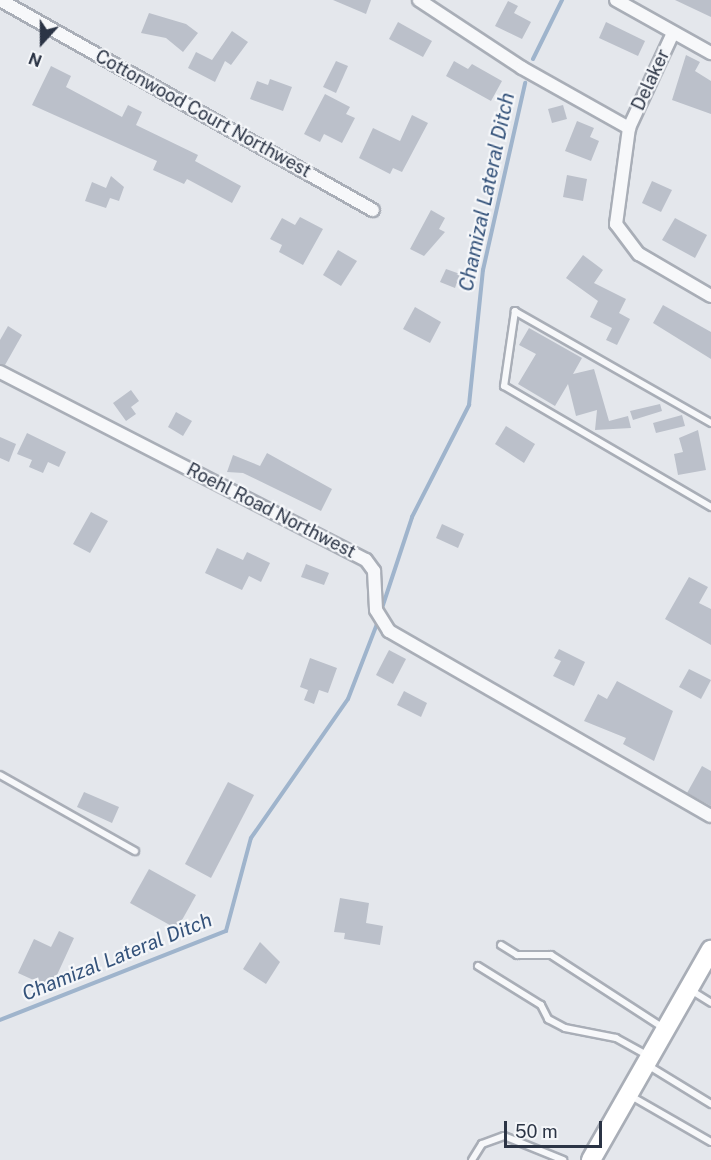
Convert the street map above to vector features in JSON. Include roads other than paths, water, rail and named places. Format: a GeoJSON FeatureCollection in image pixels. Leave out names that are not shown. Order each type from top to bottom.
{"type":"FeatureCollection","features":[{"type":"Feature","properties":{"kind":"main road"},"geometry":{"type":"LineString","coordinates":[[591,1160],[711,950]]}},
{"type":"Feature","properties":{"kind":"street","name":"Cottonwood Court Northwest"},"geometry":{"type":"LineString","coordinates":[[0,0],[373,210]]}},
{"type":"Feature","properties":{"kind":"street"},"geometry":{"type":"LineString","coordinates":[[419,0],[522,68],[629,128]]}},
{"type":"Feature","properties":{"kind":"street"},"geometry":{"type":"LineString","coordinates":[[616,0],[711,53]]}},
{"type":"Feature","properties":{"kind":"street","name":"Delaker"},"geometry":{"type":"LineString","coordinates":[[673,33],[629,128],[615,209],[621,235],[652,264],[711,296]]}},
{"type":"Feature","properties":{"kind":"street","name":"Roehl Road Northwest"},"geometry":{"type":"LineString","coordinates":[[0,372],[366,560],[374,571],[376,610],[389,631],[711,816]]}},
{"type":"Feature","properties":{"kind":"lane"},"geometry":{"type":"LineString","coordinates":[[711,423],[515,311],[504,386],[711,507]]}},
{"type":"Feature","properties":{"kind":"lane"},"geometry":{"type":"LineString","coordinates":[[0,775],[135,850]]}},
{"type":"Feature","properties":{"kind":"lane"},"geometry":{"type":"LineString","coordinates":[[501,945],[517,955],[551,955],[666,1029]]}},
{"type":"Feature","properties":{"kind":"lane"},"geometry":{"type":"LineString","coordinates":[[478,966],[541,1005],[548,1019],[565,1028],[616,1038],[711,1104]]}},
{"type":"Feature","properties":{"kind":"lane"},"geometry":{"type":"LineString","coordinates":[[689,989],[711,1003]]}},
{"type":"Feature","properties":{"kind":"lane"},"geometry":{"type":"LineString","coordinates":[[628,1094],[711,1142]]}},
{"type":"Feature","properties":{"kind":"lane"},"geometry":{"type":"LineString","coordinates":[[472,1160],[482,1144],[504,1136],[563,1160]]}},
{"type":"Feature","properties":{"kind":"waterway","name":"Chamizal Lateral Ditch"},"geometry":{"type":"LineString","coordinates":[[533,59],[562,0]]}},
{"type":"Feature","properties":{"kind":"waterway","name":"Chamizal Lateral Ditch"},"geometry":{"type":"LineString","coordinates":[[381,611],[412,517],[469,405],[483,270],[525,83]]}},
{"type":"Feature","properties":{"kind":"waterway","name":"Chamizal Lateral Ditch"},"geometry":{"type":"LineString","coordinates":[[0,1020],[226,931],[251,838],[348,699],[377,624]]}}]}
